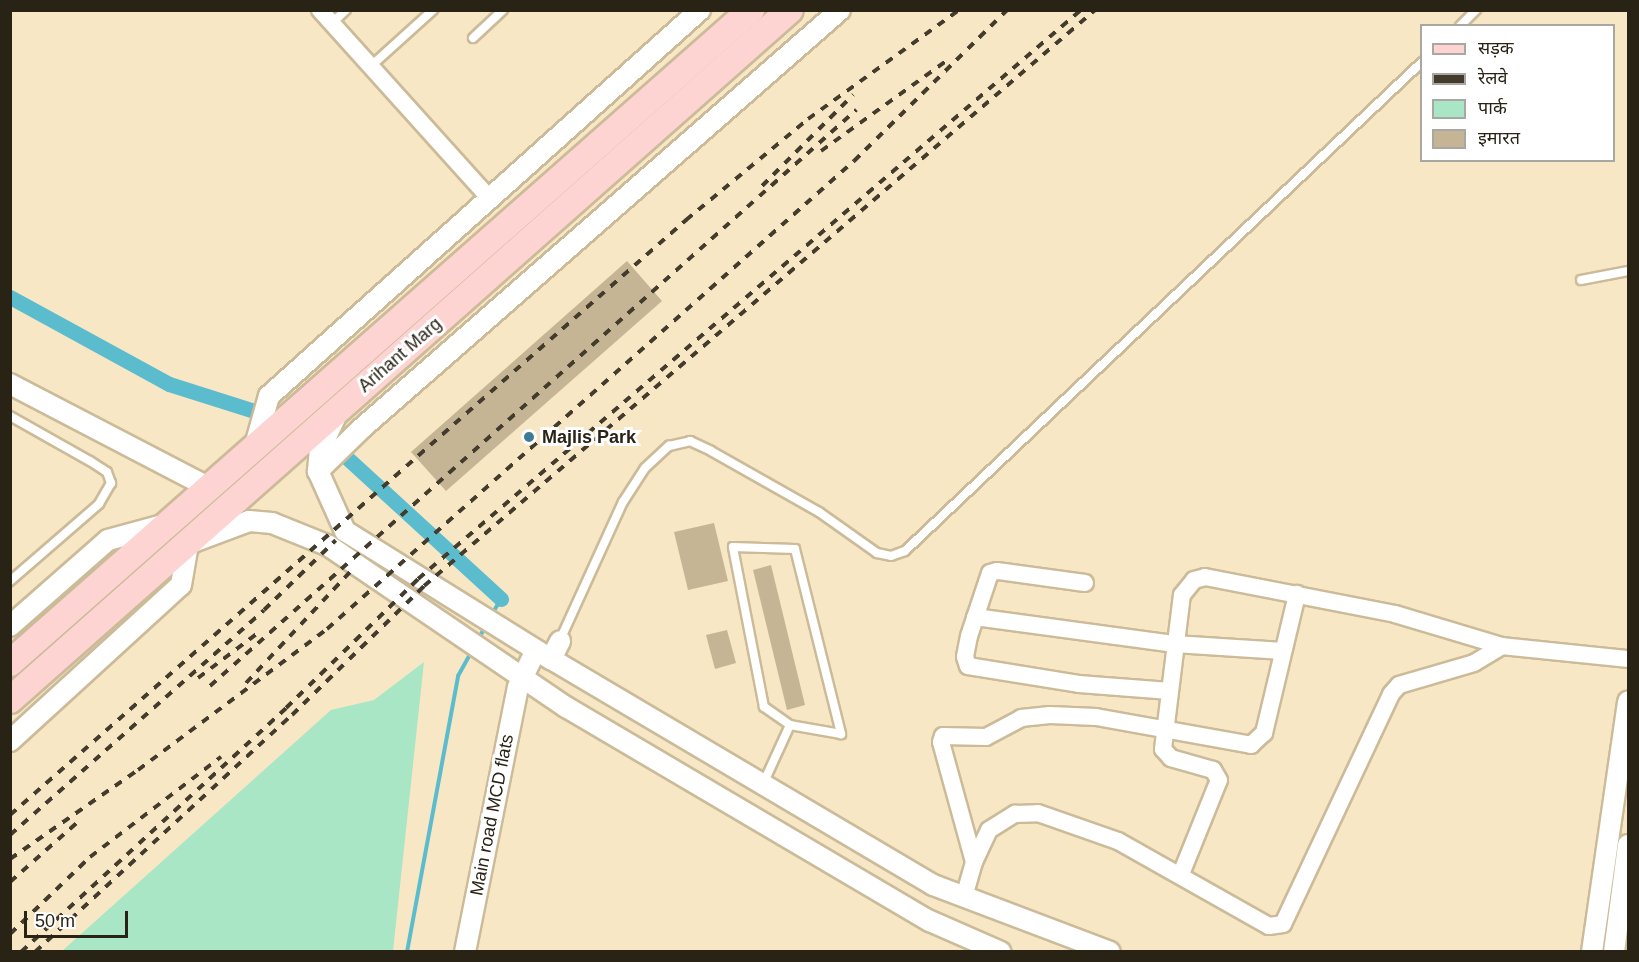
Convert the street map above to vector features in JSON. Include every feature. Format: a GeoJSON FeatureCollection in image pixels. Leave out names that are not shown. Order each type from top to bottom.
{"type":"FeatureCollection","features":[{"type":"Feature","properties":{"kind":"main road","name":"Arihant Marg"},"geometry":{"type":"LineString","coordinates":[[10,663],[751,10]]}},
{"type":"Feature","properties":{"kind":"main road","name":"Arihant Marg"},"geometry":{"type":"LineString","coordinates":[[10,700],[790,10]]}},
{"type":"Feature","properties":{"kind":"main road"},"geometry":{"type":"LineString","coordinates":[[678,75],[695,94]]}},
{"type":"Feature","properties":{"kind":"street"},"geometry":{"type":"LineString","coordinates":[[257,444],[268,396],[700,10]]}},
{"type":"Feature","properties":{"kind":"street"},"geometry":{"type":"LineString","coordinates":[[323,466],[348,441],[840,10]]}},
{"type":"Feature","properties":{"kind":"street"},"geometry":{"type":"LineString","coordinates":[[326,17],[489,198]]}},
{"type":"Feature","properties":{"kind":"street"},"geometry":{"type":"LineString","coordinates":[[10,384],[210,488]]}},
{"type":"Feature","properties":{"kind":"street"},"geometry":{"type":"LineString","coordinates":[[336,412],[320,450],[323,466],[345,531],[543,655],[762,787],[933,885],[1110,951]]}},
{"type":"Feature","properties":{"kind":"street"},"geometry":{"type":"LineString","coordinates":[[10,741],[181,585],[188,544],[249,521],[272,523],[329,546],[520,678],[930,921],[1001,951]]}},
{"type":"Feature","properties":{"kind":"street"},"geometry":{"type":"LineString","coordinates":[[10,626],[108,540],[170,523]]}},
{"type":"Feature","properties":{"kind":"street"},"geometry":{"type":"LineString","coordinates":[[1084,583],[997,571],[985,578],[965,657],[972,669],[1079,684],[1170,691]]}},
{"type":"Feature","properties":{"kind":"street"},"geometry":{"type":"LineString","coordinates":[[1181,874],[1219,780],[1213,770],[1166,754],[1165,729],[1182,595],[1194,580],[1205,577],[1395,614],[1502,646],[1629,659]]}},
{"type":"Feature","properties":{"kind":"street"},"geometry":{"type":"LineString","coordinates":[[974,862],[943,736],[986,737],[1021,718],[1050,715],[1096,717],[1244,745],[1258,741],[1264,733],[1297,594]]}},
{"type":"Feature","properties":{"kind":"street"},"geometry":{"type":"LineString","coordinates":[[975,616],[1175,644],[1283,651]]}},
{"type":"Feature","properties":{"kind":"street","name":"Main road MCD flats"},"geometry":{"type":"LineString","coordinates":[[465,951],[520,678],[560,640]]}},
{"type":"Feature","properties":{"kind":"street"},"geometry":{"type":"LineString","coordinates":[[964,897],[982,839],[1001,820],[1015,814],[1038,813],[1118,841],[1181,874],[1269,926],[1283,924],[1391,694],[1399,685],[1412,679],[1474,663],[1502,646]]}},
{"type":"Feature","properties":{"kind":"street"},"geometry":{"type":"LineString","coordinates":[[1592,951],[1629,702]]}},
{"type":"Feature","properties":{"kind":"street"},"geometry":{"type":"LineString","coordinates":[[1614,951],[1629,845]]}},
{"type":"Feature","properties":{"kind":"lane"},"geometry":{"type":"LineString","coordinates":[[326,17],[346,10]]}},
{"type":"Feature","properties":{"kind":"lane"},"geometry":{"type":"LineString","coordinates":[[371,66],[433,10]]}},
{"type":"Feature","properties":{"kind":"lane"},"geometry":{"type":"LineString","coordinates":[[473,38],[503,10]]}},
{"type":"Feature","properties":{"kind":"lane"},"geometry":{"type":"LineString","coordinates":[[1462,24],[1476,10]]}},
{"type":"Feature","properties":{"kind":"lane"},"geometry":{"type":"LineString","coordinates":[[560,640],[623,502],[645,468],[669,446],[690,441],[700,446],[819,512],[877,553],[891,556],[905,551],[1420,64]]}},
{"type":"Feature","properties":{"kind":"lane"},"geometry":{"type":"LineString","coordinates":[[1581,280],[1629,271]]}},
{"type":"Feature","properties":{"kind":"lane"},"geometry":{"type":"LineString","coordinates":[[10,416],[107,472],[111,483],[99,504],[10,581]]}},
{"type":"Feature","properties":{"kind":"lane"},"geometry":{"type":"LineString","coordinates":[[732,547],[795,549],[841,734],[790,725],[764,707],[732,547]]}},
{"type":"Feature","properties":{"kind":"lane"},"geometry":{"type":"LineString","coordinates":[[762,787],[790,725]]}},
{"type":"Feature","properties":{"kind":"green space"},"geometry":{"type":"Polygon","coordinates":[[[424,662],[393,951],[62,951],[331,710],[374,700],[424,662]]]}},
{"type":"Feature","properties":{"kind":"building"},"geometry":{"type":"Polygon","coordinates":[[[627,261],[662,301],[446,491],[411,452],[627,261]]]}},
{"type":"Feature","properties":{"kind":"building"},"geometry":{"type":"Polygon","coordinates":[[[714,523],[728,581],[688,590],[674,532],[714,523]]]}},
{"type":"Feature","properties":{"kind":"building"},"geometry":{"type":"Polygon","coordinates":[[[771,565],[805,705],[787,710],[753,570],[771,565]]]}},
{"type":"Feature","properties":{"kind":"building"},"geometry":{"type":"Polygon","coordinates":[[[727,630],[736,663],[715,669],[706,635],[727,630]]]}},
{"type":"Feature","properties":{"kind":"waterway"},"geometry":{"type":"LineString","coordinates":[[10,297],[169,384],[273,417]]}},
{"type":"Feature","properties":{"kind":"waterway"},"geometry":{"type":"LineString","coordinates":[[333,445],[501,599]]}},
{"type":"Feature","properties":{"kind":"waterway"},"geometry":{"type":"LineString","coordinates":[[491,616],[501,599]]}},
{"type":"Feature","properties":{"kind":"waterway"},"geometry":{"type":"LineString","coordinates":[[478,640],[486,625]]}},
{"type":"Feature","properties":{"kind":"waterway"},"geometry":{"type":"LineString","coordinates":[[407,952],[458,676],[472,651]]}},
{"type":"Feature","properties":{"kind":"railway"},"geometry":{"type":"LineString","coordinates":[[10,815],[686,220],[808,119],[959,10]]}},
{"type":"Feature","properties":{"kind":"railway"},"geometry":{"type":"LineString","coordinates":[[10,859],[138,770],[327,629],[854,161],[1007,10]]}},
{"type":"Feature","properties":{"kind":"railway"},"geometry":{"type":"LineString","coordinates":[[21,952],[286,708],[418,579],[1081,10]]}},
{"type":"Feature","properties":{"kind":"railway"},"geometry":{"type":"LineString","coordinates":[[35,952],[292,715],[424,586],[1095,10]]}},
{"type":"Feature","properties":{"kind":"railway"},"geometry":{"type":"LineString","coordinates":[[821,151],[945,62]]}},
{"type":"Feature","properties":{"kind":"railway"},"geometry":{"type":"LineString","coordinates":[[762,186],[853,95]]}},
{"type":"Feature","properties":{"kind":"railway"},"geometry":{"type":"LineString","coordinates":[[210,686],[856,110]]}},
{"type":"Feature","properties":{"kind":"railway"},"geometry":{"type":"LineString","coordinates":[[10,835],[264,610],[336,540]]}},
{"type":"Feature","properties":{"kind":"railway"},"geometry":{"type":"LineString","coordinates":[[246,683],[350,572]]}},
{"type":"Feature","properties":{"kind":"railway"},"geometry":{"type":"LineString","coordinates":[[198,678],[258,633]]}},
{"type":"Feature","properties":{"kind":"railway"},"geometry":{"type":"LineString","coordinates":[[10,934],[90,857],[221,757]]}},
{"type":"Feature","properties":{"kind":"railway"},"geometry":{"type":"LineString","coordinates":[[10,882],[79,821]]}},
{"type":"Feature","properties":{"kind":"place","name":"Majlis Park"},"geometry":{"type":"Point","coordinates":[529,437]}}]}
